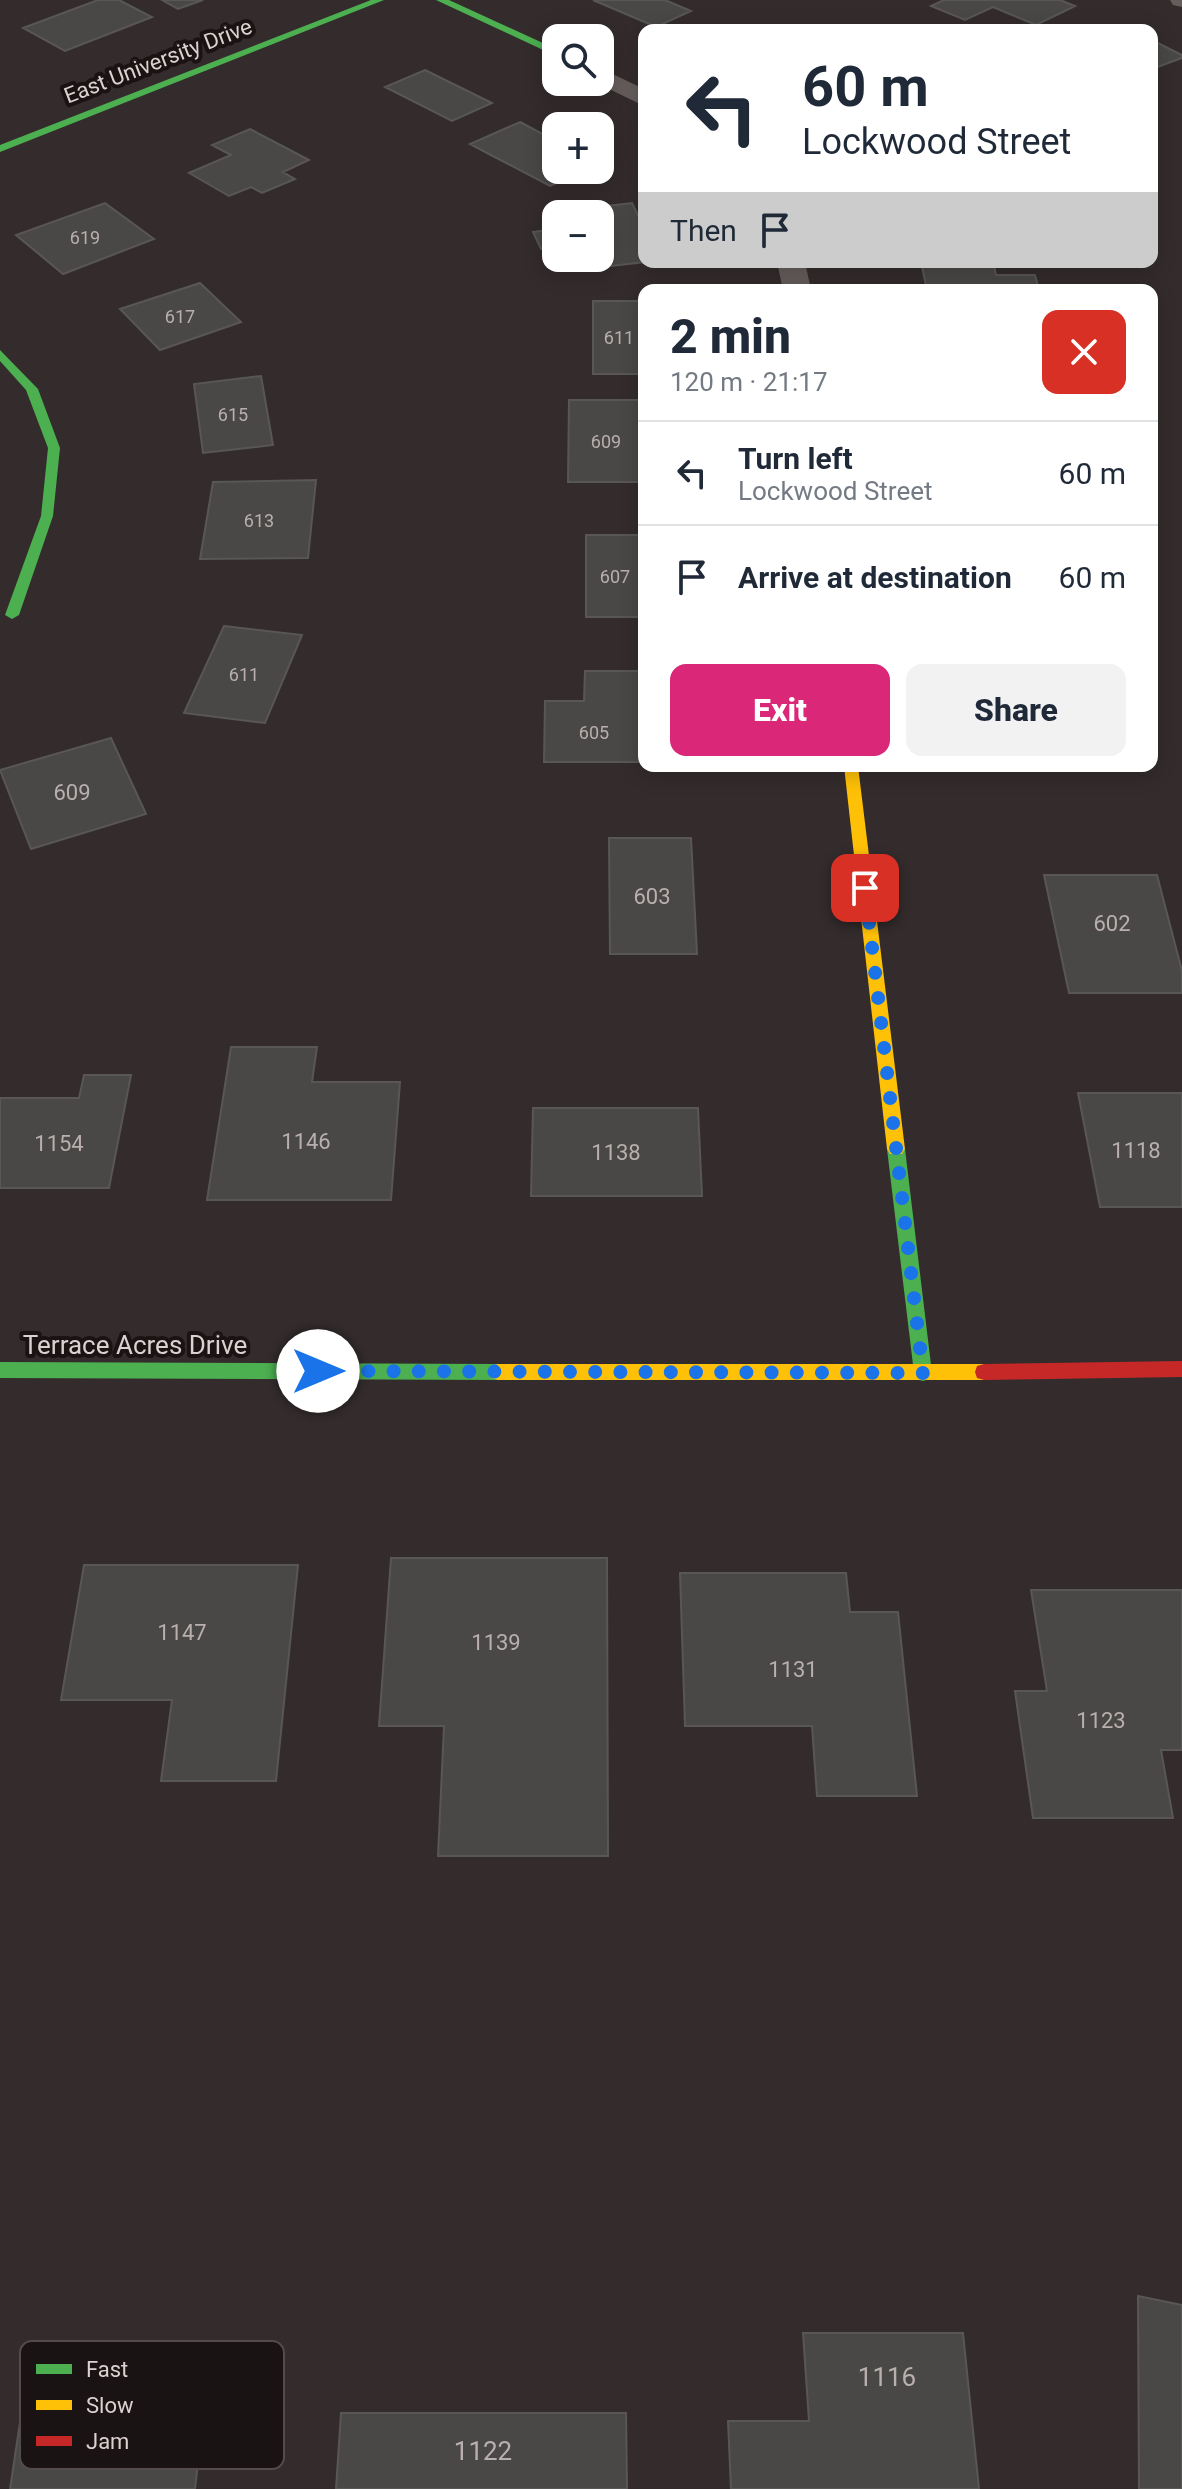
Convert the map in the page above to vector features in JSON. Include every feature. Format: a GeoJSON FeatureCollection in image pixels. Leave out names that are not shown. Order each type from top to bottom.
{"type":"FeatureCollection","features":[{"type":"Feature","properties":{"kind":"street","name":"East University Drive"},"geometry":{"type":"LineString","coordinates":[[0,149],[379,0]]}},
{"type":"Feature","properties":{"kind":"street"},"geometry":{"type":"LineString","coordinates":[[441,0],[542,47]]}},
{"type":"Feature","properties":{"kind":"street"},"geometry":{"type":"LineString","coordinates":[[614,83],[638,96]]}},
{"type":"Feature","properties":{"kind":"street"},"geometry":{"type":"LineString","coordinates":[[0,354],[32,389],[54,448],[47,516],[12,615]]}},
{"type":"Feature","properties":{"kind":"street"},"geometry":{"type":"LineString","coordinates":[[852,772],[923,1373]]}},
{"type":"Feature","properties":{"kind":"street","name":"Terrace Acres Drive"},"geometry":{"type":"LineString","coordinates":[[0,1370],[923,1373],[1182,1369]]}},
{"type":"Feature","properties":{"kind":"building"},"geometry":{"type":"Polygon","coordinates":[[[98,0],[119,0],[152,17],[65,51],[23,28],[98,0]]]}},
{"type":"Feature","properties":{"kind":"building"},"geometry":{"type":"Polygon","coordinates":[[[162,0],[203,0],[178,9],[162,0]]]}},
{"type":"Feature","properties":{"kind":"building"},"geometry":{"type":"Polygon","coordinates":[[[593,0],[665,0],[691,11],[663,24],[649,24],[593,0]]]}},
{"type":"Feature","properties":{"kind":"building"},"geometry":{"type":"Polygon","coordinates":[[[944,0],[1060,0],[1075,6],[1034,24],[993,7],[965,20],[931,6],[944,0]]]}},
{"type":"Feature","properties":{"kind":"building"},"geometry":{"type":"Polygon","coordinates":[[[1158,43],[1182,55],[1182,58],[1158,67],[1158,43]]]}},
{"type":"Feature","properties":{"kind":"building"},"geometry":{"type":"Polygon","coordinates":[[[425,70],[492,103],[452,121],[385,87],[425,70]]]}},
{"type":"Feature","properties":{"kind":"building"},"geometry":{"type":"Polygon","coordinates":[[[520,122],[542,134],[542,182],[470,144],[520,122]]]}},
{"type":"Feature","properties":{"kind":"building"},"geometry":{"type":"Polygon","coordinates":[[[250,129],[309,160],[283,172],[295,179],[262,193],[251,187],[229,196],[189,173],[231,155],[212,145],[250,129]]]}},
{"type":"Feature","properties":{"kind":"building"},"geometry":{"type":"Polygon","coordinates":[[[105,203],[154,239],[63,274],[16,235],[105,203]]]}},
{"type":"Feature","properties":{"kind":"building"},"geometry":{"type":"Polygon","coordinates":[[[632,203],[638,216],[638,263],[614,266],[614,205],[632,203]]]}},
{"type":"Feature","properties":{"kind":"building"},"geometry":{"type":"Polygon","coordinates":[[[542,231],[542,249],[541,249],[533,232],[542,231]]]}},
{"type":"Feature","properties":{"kind":"building"},"geometry":{"type":"Polygon","coordinates":[[[922,268],[994,268],[996,275],[1035,275],[1037,284],[926,284],[922,268]]]}},
{"type":"Feature","properties":{"kind":"building"},"geometry":{"type":"Polygon","coordinates":[[[200,283],[241,322],[160,350],[120,309],[200,283]]]}},
{"type":"Feature","properties":{"kind":"building"},"geometry":{"type":"Polygon","coordinates":[[[593,301],[638,301],[638,374],[593,374],[593,301]]]}},
{"type":"Feature","properties":{"kind":"building"},"geometry":{"type":"Polygon","coordinates":[[[261,376],[273,445],[203,453],[194,384],[261,376]]]}},
{"type":"Feature","properties":{"kind":"building"},"geometry":{"type":"Polygon","coordinates":[[[569,400],[638,400],[638,482],[568,482],[569,400]]]}},
{"type":"Feature","properties":{"kind":"building"},"geometry":{"type":"Polygon","coordinates":[[[316,480],[308,558],[200,559],[213,482],[316,480]]]}},
{"type":"Feature","properties":{"kind":"building"},"geometry":{"type":"Polygon","coordinates":[[[586,535],[638,535],[638,617],[586,617],[586,535]]]}},
{"type":"Feature","properties":{"kind":"building"},"geometry":{"type":"Polygon","coordinates":[[[224,626],[302,635],[265,723],[184,713],[224,626]]]}},
{"type":"Feature","properties":{"kind":"building"},"geometry":{"type":"Polygon","coordinates":[[[585,671],[638,671],[638,762],[544,762],[545,701],[584,701],[585,671]]]}},
{"type":"Feature","properties":{"kind":"building"},"geometry":{"type":"Polygon","coordinates":[[[111,738],[146,814],[31,849],[0,770],[111,738]]]}},
{"type":"Feature","properties":{"kind":"building"},"geometry":{"type":"Polygon","coordinates":[[[609,838],[691,838],[697,954],[610,954],[609,838]]]}},
{"type":"Feature","properties":{"kind":"building"},"geometry":{"type":"Polygon","coordinates":[[[1044,875],[1157,875],[1182,971],[1182,993],[1069,993],[1044,875]]]}},
{"type":"Feature","properties":{"kind":"building"},"geometry":{"type":"Polygon","coordinates":[[[231,1047],[317,1047],[312,1082],[400,1082],[391,1200],[207,1200],[231,1047]]]}},
{"type":"Feature","properties":{"kind":"building"},"geometry":{"type":"Polygon","coordinates":[[[84,1075],[131,1075],[109,1188],[0,1188],[0,1098],[79,1098],[84,1075]]]}},
{"type":"Feature","properties":{"kind":"building"},"geometry":{"type":"Polygon","coordinates":[[[1078,1093],[1182,1093],[1182,1207],[1100,1207],[1078,1093]]]}},
{"type":"Feature","properties":{"kind":"building"},"geometry":{"type":"Polygon","coordinates":[[[533,1108],[698,1108],[702,1196],[531,1196],[533,1108]]]}},
{"type":"Feature","properties":{"kind":"building"},"geometry":{"type":"Polygon","coordinates":[[[391,1558],[607,1558],[608,1856],[438,1856],[444,1726],[379,1726],[391,1558]]]}},
{"type":"Feature","properties":{"kind":"building"},"geometry":{"type":"Polygon","coordinates":[[[84,1565],[298,1565],[276,1781],[161,1781],[172,1700],[61,1700],[84,1565]]]}},
{"type":"Feature","properties":{"kind":"building"},"geometry":{"type":"Polygon","coordinates":[[[680,1573],[846,1573],[850,1612],[898,1612],[917,1796],[817,1796],[812,1726],[685,1726],[680,1573]]]}},
{"type":"Feature","properties":{"kind":"building"},"geometry":{"type":"Polygon","coordinates":[[[1031,1590],[1182,1590],[1182,1750],[1161,1750],[1173,1818],[1033,1818],[1015,1691],[1047,1691],[1031,1590]]]}},
{"type":"Feature","properties":{"kind":"building"},"geometry":{"type":"Polygon","coordinates":[[[1138,2296],[1182,2305],[1182,2489],[1139,2489],[1138,2296]]]}},
{"type":"Feature","properties":{"kind":"building"},"geometry":{"type":"Polygon","coordinates":[[[803,2333],[963,2333],[979,2489],[731,2489],[728,2421],[809,2421],[803,2333]]]}},
{"type":"Feature","properties":{"kind":"building"},"geometry":{"type":"Polygon","coordinates":[[[341,2413],[626,2413],[627,2489],[336,2489],[341,2413]]]}},
{"type":"Feature","properties":{"kind":"building"},"geometry":{"type":"Polygon","coordinates":[[[20,2422],[20,2469],[197,2469],[195,2489],[10,2489],[20,2422]]]}},
{"type":"Feature","properties":{"kind":"traffic: fast"},"geometry":{"type":"LineString","coordinates":[[0,149],[379,0]]}},
{"type":"Feature","properties":{"kind":"traffic: fast"},"geometry":{"type":"LineString","coordinates":[[441,0],[542,47]]}},
{"type":"Feature","properties":{"kind":"traffic: fast"},"geometry":{"type":"LineString","coordinates":[[0,354],[32,389],[54,448],[47,516],[12,615]]}},
{"type":"Feature","properties":{"kind":"traffic: fast"},"geometry":{"type":"LineString","coordinates":[[896,1149],[923,1373]]}},
{"type":"Feature","properties":{"kind":"traffic: fast"},"geometry":{"type":"LineString","coordinates":[[0,1370],[498,1372]]}},
{"type":"Feature","properties":{"kind":"traffic: slow"},"geometry":{"type":"LineString","coordinates":[[852,772],[896,1149]]}},
{"type":"Feature","properties":{"kind":"traffic: slow"},"geometry":{"type":"LineString","coordinates":[[498,1372],[984,1372]]}},
{"type":"Feature","properties":{"kind":"traffic: jam"},"geometry":{"type":"LineString","coordinates":[[984,1372],[1182,1369]]}},
{"type":"Feature","properties":{"kind":"route"},"geometry":{"type":"LineString","coordinates":[[318,1371],[923,1373],[865,888]]}}]}
